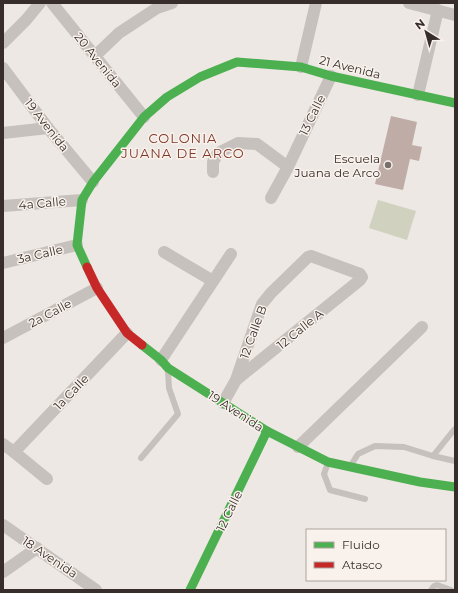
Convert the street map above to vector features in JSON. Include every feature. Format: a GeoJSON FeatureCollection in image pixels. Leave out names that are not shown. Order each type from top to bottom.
{"type":"FeatureCollection","features":[{"type":"Feature","properties":{"kind":"street"},"geometry":{"type":"LineString","coordinates":[[3,43],[26,20],[40,3]]}},
{"type":"Feature","properties":{"kind":"street","name":"20 Avenida"},"geometry":{"type":"LineString","coordinates":[[52,3],[144,117]]}},
{"type":"Feature","properties":{"kind":"street"},"geometry":{"type":"LineString","coordinates":[[95,56],[119,33],[157,8],[172,3]]}},
{"type":"Feature","properties":{"kind":"street"},"geometry":{"type":"LineString","coordinates":[[301,67],[316,3]]}},
{"type":"Feature","properties":{"kind":"street"},"geometry":{"type":"LineString","coordinates":[[410,3],[455,15]]}},
{"type":"Feature","properties":{"kind":"street"},"geometry":{"type":"LineString","coordinates":[[418,95],[438,10]]}},
{"type":"Feature","properties":{"kind":"street","name":"21 Avenida"},"geometry":{"type":"LineString","coordinates":[[144,117],[167,96],[200,77],[237,62],[301,67],[332,76],[455,103]]}},
{"type":"Feature","properties":{"kind":"street","name":"19 Avenida"},"geometry":{"type":"LineString","coordinates":[[3,68],[48,128],[93,182]]}},
{"type":"Feature","properties":{"kind":"street","name":"13 Calle"},"geometry":{"type":"LineString","coordinates":[[271,198],[288,167],[332,76]]}},
{"type":"Feature","properties":{"kind":"street"},"geometry":{"type":"LineString","coordinates":[[77,245],[82,200],[93,182],[144,117]]}},
{"type":"Feature","properties":{"kind":"street"},"geometry":{"type":"LineString","coordinates":[[3,133],[48,128]]}},
{"type":"Feature","properties":{"kind":"street"},"geometry":{"type":"LineString","coordinates":[[213,172],[213,162],[218,153],[238,143],[257,144],[288,167]]}},
{"type":"Feature","properties":{"kind":"street","name":"4a Calle"},"geometry":{"type":"LineString","coordinates":[[3,206],[82,200]]}},
{"type":"Feature","properties":{"kind":"street","name":"19 Avenida"},"geometry":{"type":"LineString","coordinates":[[77,245],[97,288],[127,333],[164,364],[223,403],[267,431],[328,462],[420,482],[455,487]]}},
{"type":"Feature","properties":{"kind":"street","name":"3a Calle"},"geometry":{"type":"LineString","coordinates":[[3,263],[77,245]]}},
{"type":"Feature","properties":{"kind":"street"},"geometry":{"type":"LineString","coordinates":[[164,252],[213,281]]}},
{"type":"Feature","properties":{"kind":"street"},"geometry":{"type":"LineString","coordinates":[[164,364],[213,281],[231,254]]}},
{"type":"Feature","properties":{"kind":"street","name":"12 Calle B"},"geometry":{"type":"LineString","coordinates":[[236,380],[262,304],[271,293],[308,257],[311,256],[360,274],[362,278]]}},
{"type":"Feature","properties":{"kind":"street","name":"12 Calle A"},"geometry":{"type":"LineString","coordinates":[[236,380],[362,278]]}},
{"type":"Feature","properties":{"kind":"street","name":"2a Calle"},"geometry":{"type":"LineString","coordinates":[[3,338],[97,288]]}},
{"type":"Feature","properties":{"kind":"street"},"geometry":{"type":"LineString","coordinates":[[298,447],[422,327]]}},
{"type":"Feature","properties":{"kind":"street","name":"1a Calle"},"geometry":{"type":"LineString","coordinates":[[14,452],[127,333]]}},
{"type":"Feature","properties":{"kind":"street"},"geometry":{"type":"LineString","coordinates":[[223,403],[236,380]]}},
{"type":"Feature","properties":{"kind":"street","name":"12 Calle"},"geometry":{"type":"LineString","coordinates":[[190,590],[267,431]]}},
{"type":"Feature","properties":{"kind":"street"},"geometry":{"type":"LineString","coordinates":[[3,444],[47,479]]}},
{"type":"Feature","properties":{"kind":"street","name":"18 Avenida"},"geometry":{"type":"LineString","coordinates":[[3,525],[96,590]]}},
{"type":"Feature","properties":{"kind":"street"},"geometry":{"type":"LineString","coordinates":[[3,572],[37,548]]}},
{"type":"Feature","properties":{"kind":"lane"},"geometry":{"type":"LineString","coordinates":[[140,458],[178,414],[169,388],[164,364]]}},
{"type":"Feature","properties":{"kind":"lane"},"geometry":{"type":"LineString","coordinates":[[433,456],[455,429]]}},
{"type":"Feature","properties":{"kind":"lane"},"geometry":{"type":"LineString","coordinates":[[350,466],[358,454],[375,446],[404,447],[455,461]]}},
{"type":"Feature","properties":{"kind":"lane"},"geometry":{"type":"LineString","coordinates":[[328,462],[324,474],[330,490],[365,499]]}},
{"type":"Feature","properties":{"kind":"lane"},"geometry":{"type":"LineString","coordinates":[[431,590],[437,585],[451,590]]}},
{"type":"Feature","properties":{"kind":"green space"},"geometry":{"type":"Polygon","coordinates":[[[378,200],[416,211],[407,240],[369,228],[378,200]]]}},
{"type":"Feature","properties":{"kind":"building"},"geometry":{"type":"Polygon","coordinates":[[[391,116],[417,122],[412,145],[422,147],[419,161],[410,159],[403,190],[375,184],[391,116]]]}},
{"type":"Feature","properties":{"kind":"traffic: fast"},"geometry":{"type":"LineString","coordinates":[[87,267],[77,245],[82,200],[93,182],[144,117],[167,97],[200,77],[237,62],[301,67],[331,76],[455,103]]}},
{"type":"Feature","properties":{"kind":"traffic: fast"},"geometry":{"type":"LineString","coordinates":[[142,345],[161,360],[168,368],[267,431],[328,462],[420,482],[455,487]]}},
{"type":"Feature","properties":{"kind":"traffic: fast"},"geometry":{"type":"LineString","coordinates":[[190,590],[267,431]]}},
{"type":"Feature","properties":{"kind":"traffic: jam"},"geometry":{"type":"LineString","coordinates":[[87,267],[97,288],[127,333],[142,345]]}},
{"type":"Feature","properties":{"kind":"place","name":"Escuela Juana de Arco"},"geometry":{"type":"Point","coordinates":[388,165]}},
{"type":"Feature","properties":{"kind":"district","name":"COLONIA JUANA DE ARCO"},"geometry":{"type":"Point","coordinates":[183,146]}}]}
